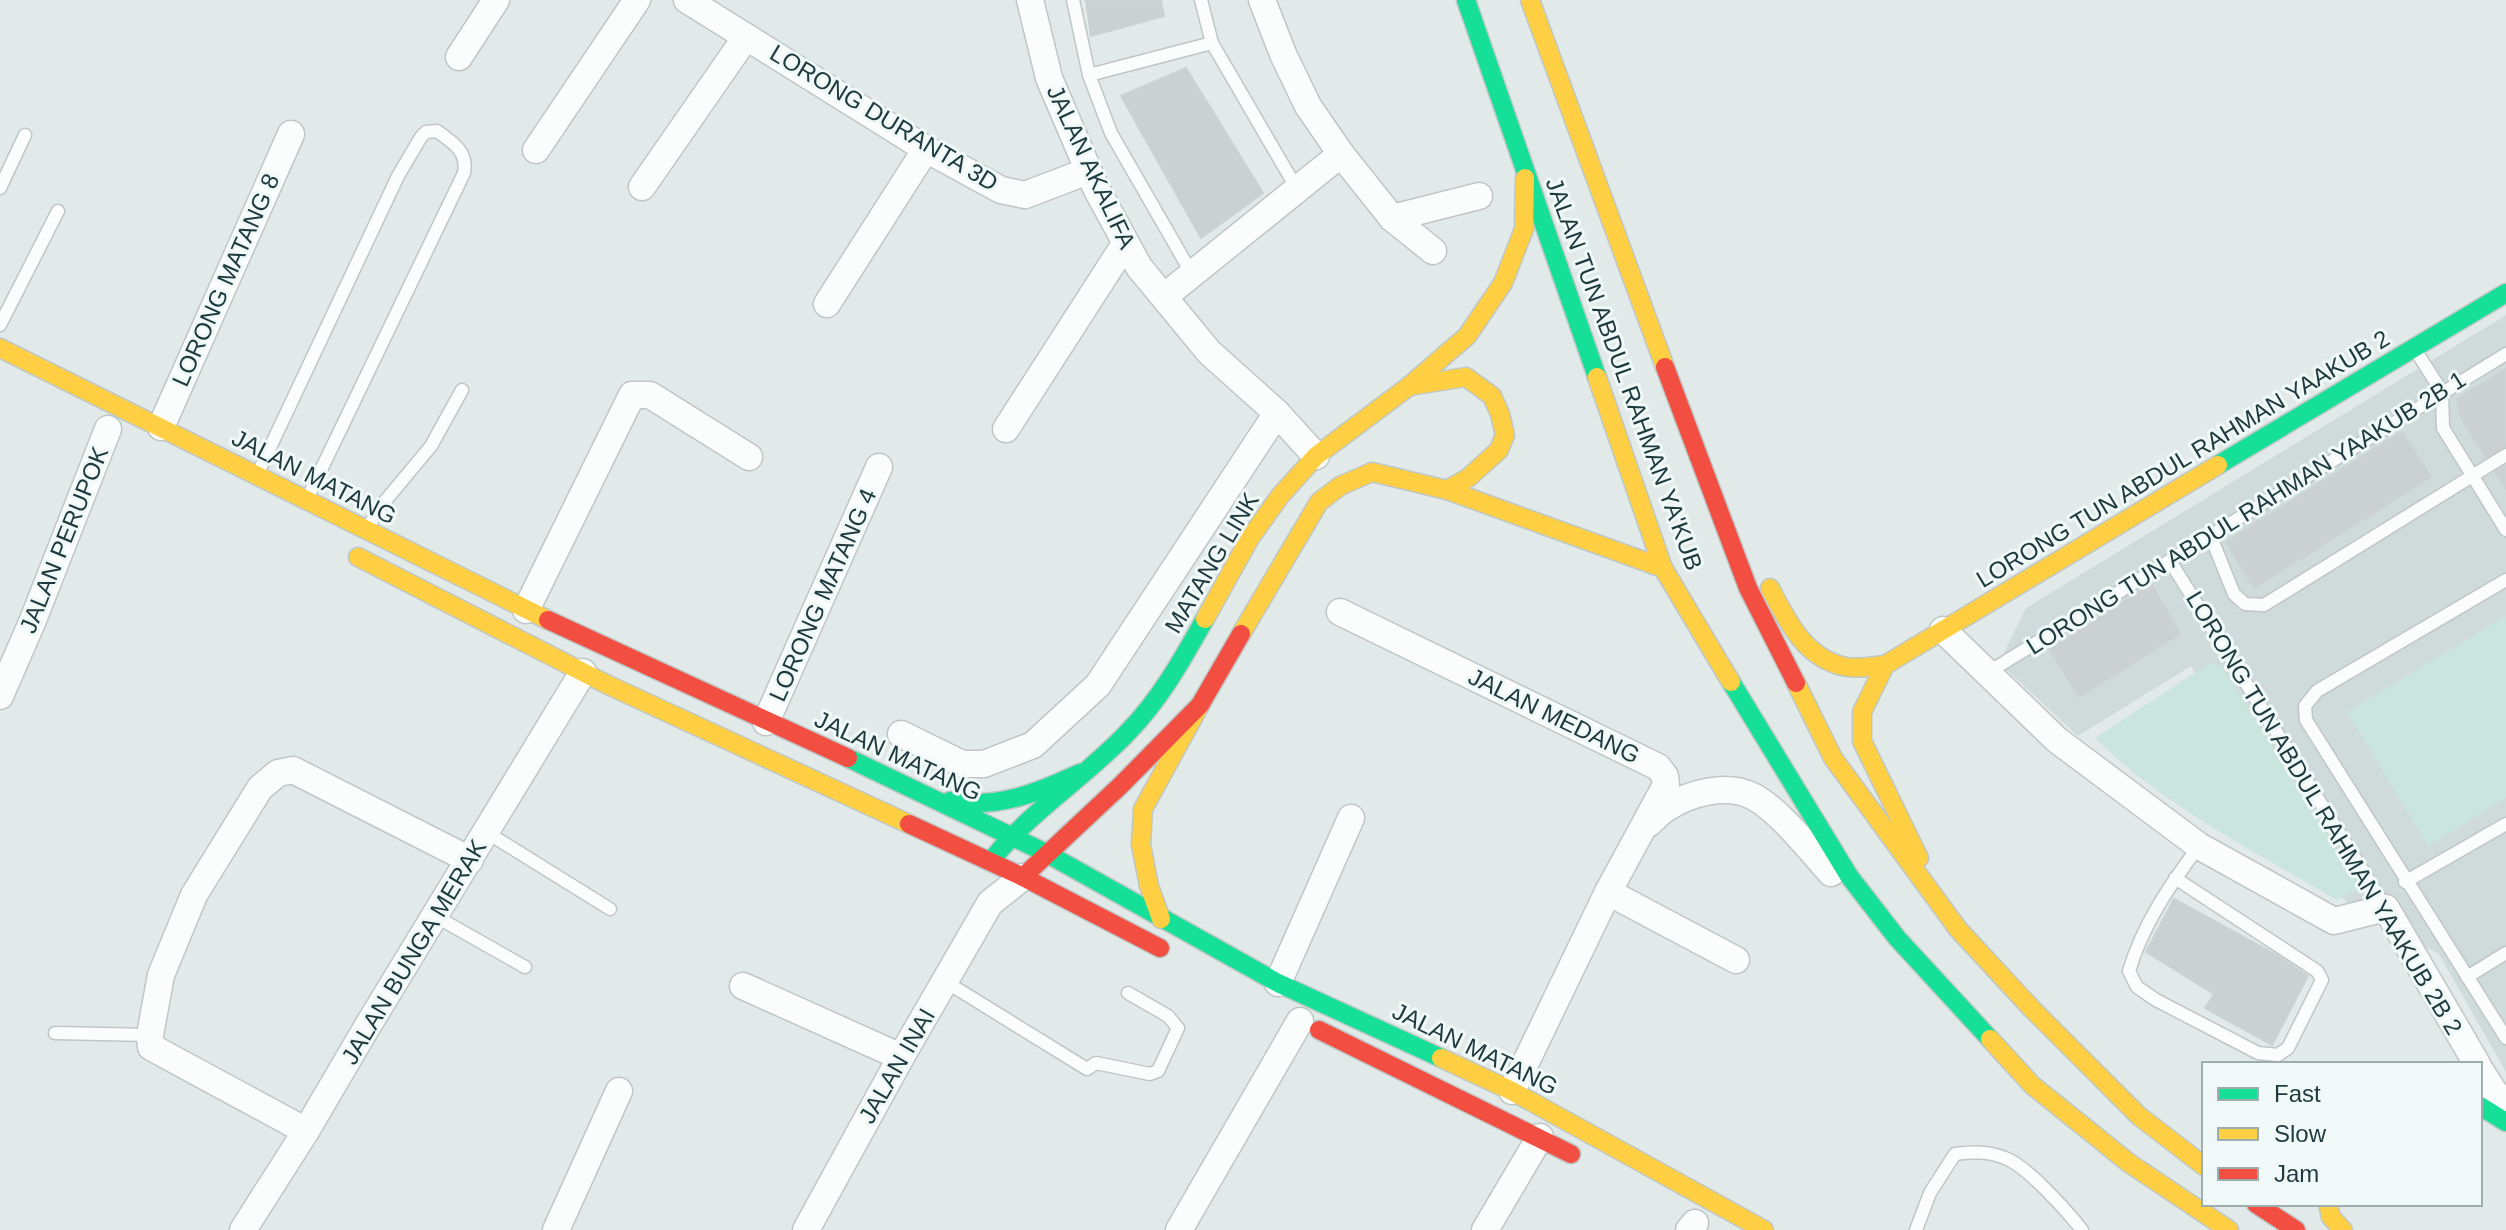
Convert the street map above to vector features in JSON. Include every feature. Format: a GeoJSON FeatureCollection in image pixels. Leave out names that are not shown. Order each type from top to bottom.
{"type":"FeatureCollection","features":[{"type":"Feature","properties":{"kind":"main road","name":"JALAN TUN ABDUL RAHMAN YA'KUB"},"geometry":{"type":"LineString","coordinates":[[1466,0],[1663,568],[1811,816],[1849,876],[1897,938],[2032,1085],[2129,1163],[2229,1230]]}},
{"type":"Feature","properties":{"kind":"main road","name":"JALAN TUN ABDUL RAHMAN YA'KUB"},"geometry":{"type":"LineString","coordinates":[[1530,0],[1748,588],[1833,758],[1958,929],[2139,1116],[2202,1164]]}},
{"type":"Feature","properties":{"kind":"main road","name":"MATANG LINK"},"geometry":{"type":"LineString","coordinates":[[991,861],[1011,836],[1129,731],[1171,679],[1250,538],[1280,496],[1316,456],[1408,387],[1467,336],[1503,283],[1524,229],[1525,168]]}},
{"type":"Feature","properties":{"kind":"main road","name":"LORONG TUN ABDUL RAHMAN YAAKUB 2"},"geometry":{"type":"LineString","coordinates":[[1885,665],[2506,293]]}},
{"type":"Feature","properties":{"kind":"main road","name":"JALAN MATANG"},"geometry":{"type":"LineString","coordinates":[[0,348],[526,610],[1046,853],[1278,983],[1512,1091],[1764,1230]]}},
{"type":"Feature","properties":{"kind":"main road"},"geometry":{"type":"LineString","coordinates":[[1408,387],[1466,377],[1492,396],[1500,414],[1505,435],[1499,450],[1468,478],[1447,490]]}},
{"type":"Feature","properties":{"kind":"main road"},"geometry":{"type":"LineString","coordinates":[[1161,919],[1149,886],[1141,845],[1143,809],[1319,502],[1340,486],[1372,472],[1447,490],[1663,568]]}},
{"type":"Feature","properties":{"kind":"main road"},"geometry":{"type":"LineString","coordinates":[[1713,499],[1745,538],[1792,630],[1813,654],[1848,668],[1885,665]]}},
{"type":"Feature","properties":{"kind":"main road"},"geometry":{"type":"LineString","coordinates":[[346,551],[583,672],[991,861],[1175,956]]}},
{"type":"Feature","properties":{"kind":"main road"},"geometry":{"type":"LineString","coordinates":[[1885,665],[1862,712],[1862,741],[1917,851],[1927,890]]}},
{"type":"Feature","properties":{"kind":"main road"},"geometry":{"type":"LineString","coordinates":[[1023,877],[1200,705]]}},
{"type":"Feature","properties":{"kind":"main road"},"geometry":{"type":"LineString","coordinates":[[927,795],[966,805],[1001,803],[1037,793],[1080,773]]}},
{"type":"Feature","properties":{"kind":"main road","name":"JALAN MATANG"},"geometry":{"type":"LineString","coordinates":[[1293,1017],[1592,1165]]}},
{"type":"Feature","properties":{"kind":"main road"},"geometry":{"type":"LineString","coordinates":[[2482,1107],[2506,1122]]}},
{"type":"Feature","properties":{"kind":"main road"},"geometry":{"type":"LineString","coordinates":[[2259,1206],[2296,1230]]}},
{"type":"Feature","properties":{"kind":"main road"},"geometry":{"type":"LineString","coordinates":[[2328,1206],[2331,1217],[2343,1230]]}},
{"type":"Feature","properties":{"kind":"street"},"geometry":{"type":"LineString","coordinates":[[459,57],[496,0]]}},
{"type":"Feature","properties":{"kind":"street"},"geometry":{"type":"LineString","coordinates":[[536,150],[637,0]]}},
{"type":"Feature","properties":{"kind":"street","name":"LORONG DURANTA 3D"},"geometry":{"type":"LineString","coordinates":[[687,0],[926,149],[1001,190],[1025,195],[1088,171]]}},
{"type":"Feature","properties":{"kind":"street","name":"JALAN AKALIFA"},"geometry":{"type":"LineString","coordinates":[[1030,0],[1049,78],[1088,171],[1139,267],[1209,352],[1277,413],[1316,456]]}},
{"type":"Feature","properties":{"kind":"street"},"geometry":{"type":"LineString","coordinates":[[1262,0],[1308,106],[1392,218],[1433,251]]}},
{"type":"Feature","properties":{"kind":"street"},"geometry":{"type":"LineString","coordinates":[[642,187],[746,37]]}},
{"type":"Feature","properties":{"kind":"street","name":"LORONG MATANG 8"},"geometry":{"type":"LineString","coordinates":[[161,427],[291,134]]}},
{"type":"Feature","properties":{"kind":"street"},"geometry":{"type":"LineString","coordinates":[[827,304],[926,149]]}},
{"type":"Feature","properties":{"kind":"street"},"geometry":{"type":"LineString","coordinates":[[1165,296],[1341,154]]}},
{"type":"Feature","properties":{"kind":"street"},"geometry":{"type":"LineString","coordinates":[[1392,218],[1479,196]]}},
{"type":"Feature","properties":{"kind":"street"},"geometry":{"type":"LineString","coordinates":[[1006,429],[1125,244]]}},
{"type":"Feature","properties":{"kind":"street"},"geometry":{"type":"LineString","coordinates":[[526,610],[632,395],[650,395],[749,457]]}},
{"type":"Feature","properties":{"kind":"street"},"geometry":{"type":"LineString","coordinates":[[901,734],[962,764],[984,764],[1033,745],[1098,685],[1277,413]]}},
{"type":"Feature","properties":{"kind":"street","name":"JALAN PERUPOK"},"geometry":{"type":"LineString","coordinates":[[0,696],[109,429]]}},
{"type":"Feature","properties":{"kind":"street","name":"LORONG MATANG 4"},"geometry":{"type":"LineString","coordinates":[[766,722],[879,467]]}},
{"type":"Feature","properties":{"kind":"street","name":"JALAN MEDANG"},"geometry":{"type":"LineString","coordinates":[[1340,612],[1658,767],[1665,776],[1666,785],[1608,892],[1512,1091]]}},
{"type":"Feature","properties":{"kind":"street"},"geometry":{"type":"LineString","coordinates":[[1943,630],[2057,740],[2199,846],[2334,921],[2386,908]]}},
{"type":"Feature","properties":{"kind":"street","name":"JALAN BUNGA MERAK"},"geometry":{"type":"LineString","coordinates":[[243,1230],[583,672]]}},
{"type":"Feature","properties":{"kind":"street"},"geometry":{"type":"LineString","coordinates":[[306,1131],[151,1047],[150,1035],[161,975],[194,895],[260,788],[278,773],[293,770],[470,860]]}},
{"type":"Feature","properties":{"kind":"street"},"geometry":{"type":"LineString","coordinates":[[1637,835],[1667,808],[1694,796],[1715,790],[1738,791],[1768,806],[1832,874],[1839,878],[1849,876]]}},
{"type":"Feature","properties":{"kind":"street"},"geometry":{"type":"LineString","coordinates":[[1278,983],[1351,818]]}},
{"type":"Feature","properties":{"kind":"street"},"geometry":{"type":"LineString","coordinates":[[990,903],[991,861]]}},
{"type":"Feature","properties":{"kind":"street"},"geometry":{"type":"LineString","coordinates":[[990,903],[1023,877]]}},
{"type":"Feature","properties":{"kind":"street"},"geometry":{"type":"LineString","coordinates":[[1608,892],[1736,960]]}},
{"type":"Feature","properties":{"kind":"street","name":"JALAN INAI"},"geometry":{"type":"LineString","coordinates":[[806,1230],[990,903]]}},
{"type":"Feature","properties":{"kind":"street","name":"LORONG TUN ABDUL RAHMAN YAAKUB 2B 2"},"geometry":{"type":"LineString","coordinates":[[2386,908],[2478,1062]]}},
{"type":"Feature","properties":{"kind":"street"},"geometry":{"type":"LineString","coordinates":[[743,986],[901,1057]]}},
{"type":"Feature","properties":{"kind":"street"},"geometry":{"type":"LineString","coordinates":[[1179,1230],[1293,1017]]}},
{"type":"Feature","properties":{"kind":"street","name":"LORONG TUN ABDUL RAHMAN YAAKUB 2B 2"},"geometry":{"type":"LineString","coordinates":[[2487,1077],[2506,1110]]}},
{"type":"Feature","properties":{"kind":"street"},"geometry":{"type":"LineString","coordinates":[[556,1230],[619,1091]]}},
{"type":"Feature","properties":{"kind":"street"},"geometry":{"type":"LineString","coordinates":[[1485,1230],[1540,1137]]}},
{"type":"Feature","properties":{"kind":"lane"},"geometry":{"type":"LineString","coordinates":[[1073,0],[1089,75],[1111,133],[1192,274]]}},
{"type":"Feature","properties":{"kind":"lane"},"geometry":{"type":"LineString","coordinates":[[1201,0],[1212,43],[1297,189]]}},
{"type":"Feature","properties":{"kind":"lane"},"geometry":{"type":"LineString","coordinates":[[1089,75],[1212,43]]}},
{"type":"Feature","properties":{"kind":"lane"},"geometry":{"type":"LineString","coordinates":[[257,476],[398,176],[421,137],[426,132],[437,131],[462,151],[466,163],[464,173],[306,500]]}},
{"type":"Feature","properties":{"kind":"lane"},"geometry":{"type":"LineString","coordinates":[[0,188],[25,135]]}},
{"type":"Feature","properties":{"kind":"lane"},"geometry":{"type":"LineString","coordinates":[[0,325],[58,211]]}},
{"type":"Feature","properties":{"kind":"lane"},"geometry":{"type":"LineString","coordinates":[[2414,348],[2442,392],[2443,428],[2506,530]]}},
{"type":"Feature","properties":{"kind":"lane","name":"LORONG TUN ABDUL RAHMAN YAAKUB 2B 1"},"geometry":{"type":"LineString","coordinates":[[1987,673],[2506,354]]}},
{"type":"Feature","properties":{"kind":"lane"},"geometry":{"type":"LineString","coordinates":[[366,530],[381,506],[431,446],[462,390]]}},
{"type":"Feature","properties":{"kind":"lane"},"geometry":{"type":"LineString","coordinates":[[2211,537],[2234,594],[2245,604],[2264,605],[2506,455]]}},
{"type":"Feature","properties":{"kind":"lane","name":"LORONG TUN ABDUL RAHMAN YAAKUB 2B 2"},"geometry":{"type":"LineString","coordinates":[[2170,561],[2386,908]]}},
{"type":"Feature","properties":{"kind":"lane"},"geometry":{"type":"LineString","coordinates":[[2506,580],[2317,691],[2305,706],[2306,720],[2405,882],[2506,1038]]}},
{"type":"Feature","properties":{"kind":"lane"},"geometry":{"type":"LineString","coordinates":[[2405,882],[2506,824]]}},
{"type":"Feature","properties":{"kind":"lane"},"geometry":{"type":"LineString","coordinates":[[486,832],[610,909]]}},
{"type":"Feature","properties":{"kind":"lane"},"geometry":{"type":"LineString","coordinates":[[2175,878],[2317,971],[2322,980],[2288,1048],[2278,1055],[2258,1053],[2156,1000],[2137,987],[2129,971],[2138,942],[2175,878],[2199,846]]}},
{"type":"Feature","properties":{"kind":"lane"},"geometry":{"type":"LineString","coordinates":[[435,916],[525,967]]}},
{"type":"Feature","properties":{"kind":"lane"},"geometry":{"type":"LineString","coordinates":[[2467,977],[2506,953]]}},
{"type":"Feature","properties":{"kind":"lane"},"geometry":{"type":"LineString","coordinates":[[946,982],[1087,1069],[1096,1063],[1150,1074],[1158,1071],[1178,1028],[1168,1016],[1128,993]]}},
{"type":"Feature","properties":{"kind":"lane"},"geometry":{"type":"LineString","coordinates":[[55,1033],[150,1035]]}},
{"type":"Feature","properties":{"kind":"lane"},"geometry":{"type":"LineString","coordinates":[[1916,1230],[1930,1193],[1955,1154],[1978,1151],[2008,1158],[2051,1194],[2082,1230]]}},
{"type":"Feature","properties":{"kind":"shaded area"},"geometry":{"type":"Polygon","coordinates":[[[2506,315],[2506,1072],[2439,954],[2359,913],[2334,890],[2191,666],[2078,736],[1999,663],[2026,608],[2506,315]]]}},
{"type":"Feature","properties":{"kind":"green space"},"geometry":{"type":"Polygon","coordinates":[[[2506,616],[2506,798],[2428,846],[2347,712],[2506,616]]]}},
{"type":"Feature","properties":{"kind":"green space"},"geometry":{"type":"Polygon","coordinates":[[[2210,663],[2221,666],[2361,887],[2337,900],[2180,806],[2095,738],[2210,663]]]}},
{"type":"Feature","properties":{"kind":"building"},"geometry":{"type":"Polygon","coordinates":[[[1086,0],[1161,0],[1164,16],[1091,36],[1086,0]]]}},
{"type":"Feature","properties":{"kind":"building"},"geometry":{"type":"Polygon","coordinates":[[[1186,68],[1263,193],[1201,238],[1121,96],[1186,68]]]}},
{"type":"Feature","properties":{"kind":"building"},"geometry":{"type":"Polygon","coordinates":[[[2506,369],[2506,446],[2486,457],[2461,418],[2457,399],[2506,369]]]}},
{"type":"Feature","properties":{"kind":"building"},"geometry":{"type":"Polygon","coordinates":[[[2402,432],[2431,477],[2254,588],[2226,542],[2402,432]]]}},
{"type":"Feature","properties":{"kind":"building"},"geometry":{"type":"Polygon","coordinates":[[[2506,466],[2506,489],[2495,472],[2506,466]]]}},
{"type":"Feature","properties":{"kind":"building"},"geometry":{"type":"Polygon","coordinates":[[[2151,584],[2180,634],[2079,697],[2050,649],[2151,584]]]}},
{"type":"Feature","properties":{"kind":"building"},"geometry":{"type":"Polygon","coordinates":[[[2174,899],[2275,954],[2308,976],[2272,1045],[2205,1008],[2214,994],[2146,952],[2174,899]]]}},
{"type":"Feature","properties":{"kind":"traffic: fast"},"geometry":{"type":"LineString","coordinates":[[1466,0],[1597,377]]}},
{"type":"Feature","properties":{"kind":"traffic: fast"},"geometry":{"type":"LineString","coordinates":[[2218,465],[2506,293]]}},
{"type":"Feature","properties":{"kind":"traffic: fast"},"geometry":{"type":"LineString","coordinates":[[994,857],[1026,823],[1113,747],[1141,718],[1171,677],[1205,619]]}},
{"type":"Feature","properties":{"kind":"traffic: fast"},"geometry":{"type":"LineString","coordinates":[[1731,682],[1849,876],[1897,938],[1990,1039]]}},
{"type":"Feature","properties":{"kind":"traffic: fast"},"geometry":{"type":"LineString","coordinates":[[848,758],[1046,853],[1278,983],[1441,1058]]}},
{"type":"Feature","properties":{"kind":"traffic: fast"},"geometry":{"type":"LineString","coordinates":[[950,801],[985,803],[1017,798],[1080,773]]}},
{"type":"Feature","properties":{"kind":"traffic: fast"},"geometry":{"type":"LineString","coordinates":[[2482,1107],[2506,1122]]}},
{"type":"Feature","properties":{"kind":"traffic: slow"},"geometry":{"type":"LineString","coordinates":[[1530,0],[1665,367]]}},
{"type":"Feature","properties":{"kind":"traffic: slow"},"geometry":{"type":"LineString","coordinates":[[1205,619],[1250,538],[1280,496],[1316,456],[1408,387],[1467,336],[1503,283],[1524,229],[1525,178]]}},
{"type":"Feature","properties":{"kind":"traffic: slow"},"geometry":{"type":"LineString","coordinates":[[0,348],[548,620]]}},
{"type":"Feature","properties":{"kind":"traffic: slow"},"geometry":{"type":"LineString","coordinates":[[1409,386],[1466,377],[1492,396],[1500,414],[1505,435],[1499,450],[1468,478],[1447,490]]}},
{"type":"Feature","properties":{"kind":"traffic: slow"},"geometry":{"type":"LineString","coordinates":[[1597,377],[1663,568],[1731,682]]}},
{"type":"Feature","properties":{"kind":"traffic: slow"},"geometry":{"type":"LineString","coordinates":[[1770,588],[1800,637],[1820,656],[1847,667],[1885,665],[2218,465]]}},
{"type":"Feature","properties":{"kind":"traffic: slow"},"geometry":{"type":"LineString","coordinates":[[1241,634],[1319,502],[1340,486],[1372,472],[1447,490],[1663,568]]}},
{"type":"Feature","properties":{"kind":"traffic: slow"},"geometry":{"type":"LineString","coordinates":[[358,557],[606,684],[909,824]]}},
{"type":"Feature","properties":{"kind":"traffic: slow"},"geometry":{"type":"LineString","coordinates":[[1885,665],[1862,712],[1862,741],[1919,858]]}},
{"type":"Feature","properties":{"kind":"traffic: slow"},"geometry":{"type":"LineString","coordinates":[[1796,683],[1833,758],[1958,929],[2033,1010],[2139,1116],[2202,1164]]}},
{"type":"Feature","properties":{"kind":"traffic: slow"},"geometry":{"type":"LineString","coordinates":[[1161,919],[1149,886],[1141,845],[1143,809],[1200,705]]}},
{"type":"Feature","properties":{"kind":"traffic: slow"},"geometry":{"type":"LineString","coordinates":[[1990,1039],[2032,1085],[2129,1163],[2229,1230]]}},
{"type":"Feature","properties":{"kind":"traffic: slow"},"geometry":{"type":"LineString","coordinates":[[1441,1058],[1512,1091],[1764,1230]]}},
{"type":"Feature","properties":{"kind":"traffic: slow"},"geometry":{"type":"LineString","coordinates":[[2328,1206],[2331,1217],[2343,1230]]}},
{"type":"Feature","properties":{"kind":"traffic: jam"},"geometry":{"type":"LineString","coordinates":[[1665,367],[1748,588],[1796,683]]}},
{"type":"Feature","properties":{"kind":"traffic: jam"},"geometry":{"type":"LineString","coordinates":[[548,620],[848,758]]}},
{"type":"Feature","properties":{"kind":"traffic: jam"},"geometry":{"type":"LineString","coordinates":[[1026,874],[1200,705],[1241,634]]}},
{"type":"Feature","properties":{"kind":"traffic: jam"},"geometry":{"type":"LineString","coordinates":[[909,824],[1023,877],[1160,948]]}},
{"type":"Feature","properties":{"kind":"traffic: jam"},"geometry":{"type":"LineString","coordinates":[[1319,1030],[1571,1154]]}},
{"type":"Feature","properties":{"kind":"traffic: jam"},"geometry":{"type":"LineString","coordinates":[[2259,1206],[2296,1230]]}}]}
